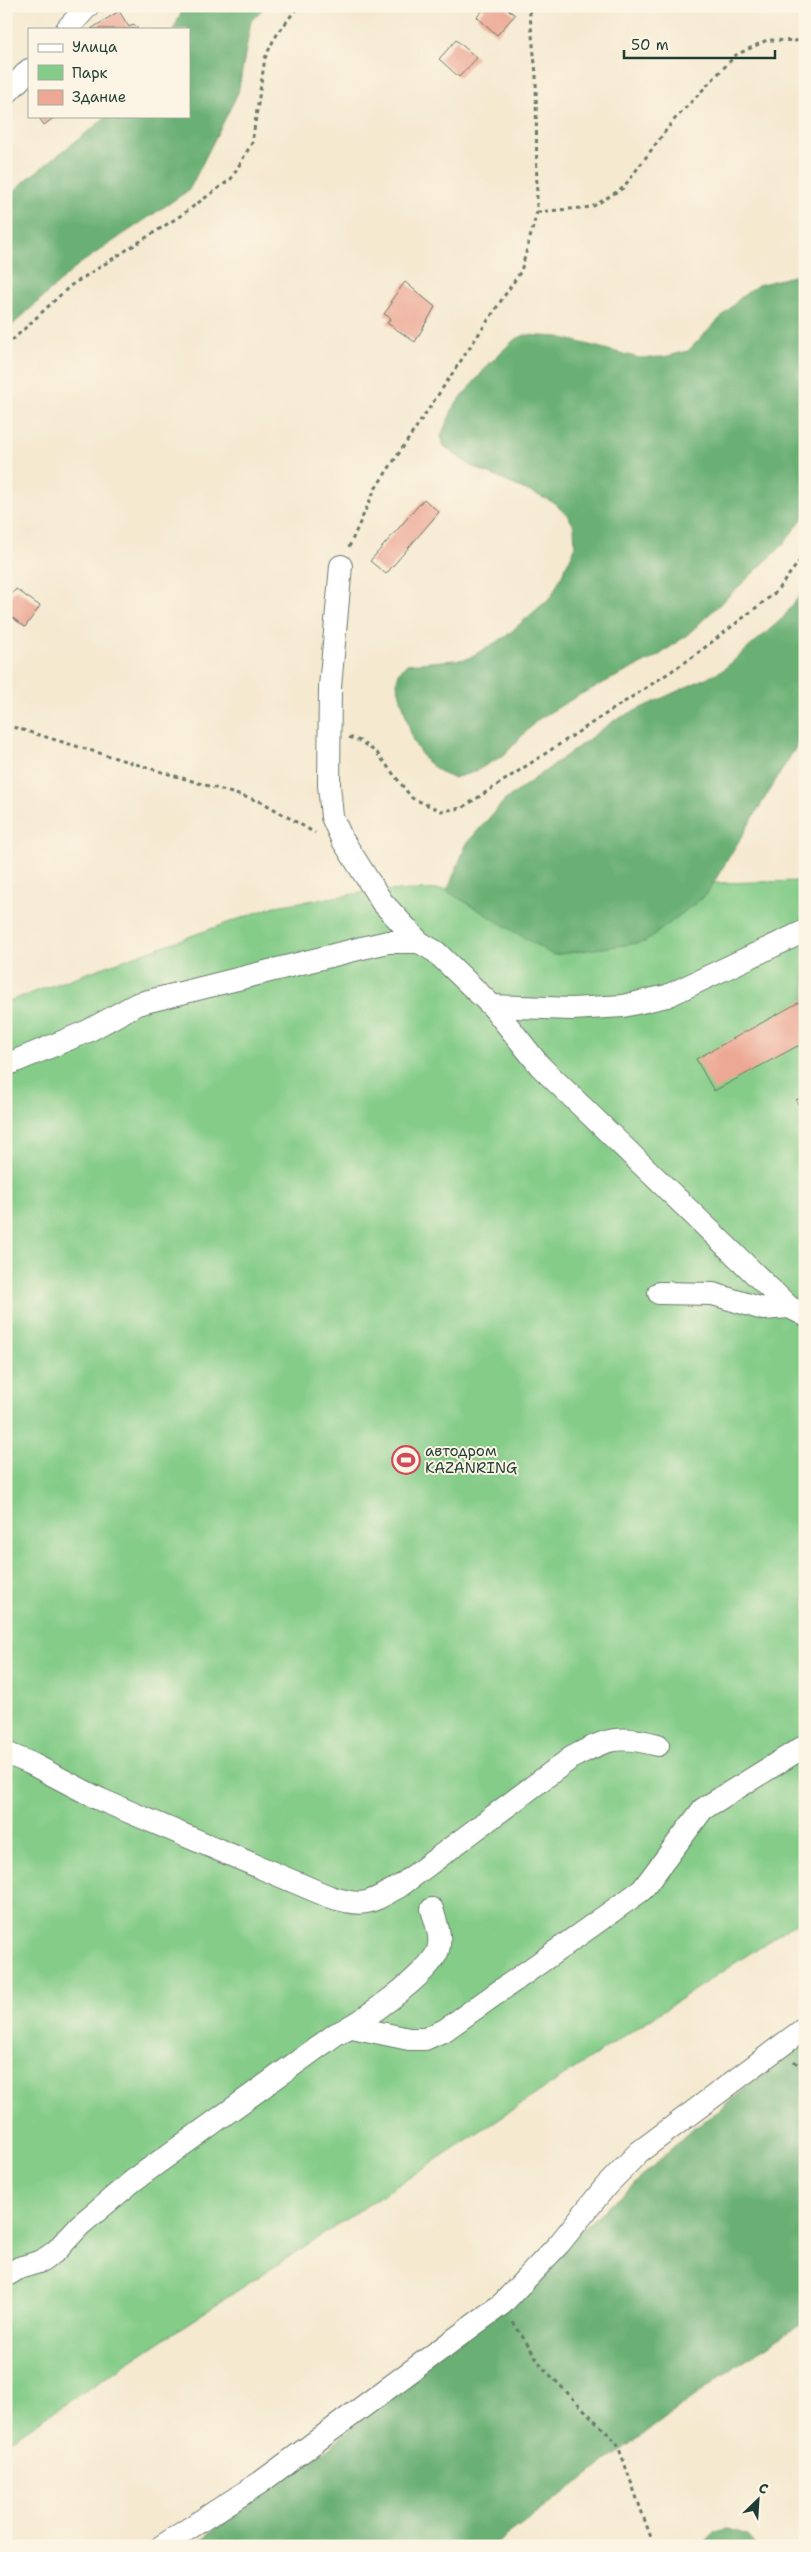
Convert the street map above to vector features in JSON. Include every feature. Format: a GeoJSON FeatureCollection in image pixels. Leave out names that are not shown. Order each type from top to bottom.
{"type":"FeatureCollection","features":[{"type":"Feature","properties":{"kind":"street"},"geometry":{"type":"LineString","coordinates":[[68,28],[88,6]]}},
{"type":"Feature","properties":{"kind":"street"},"geometry":{"type":"LineString","coordinates":[[6,94],[28,71]]}},
{"type":"Feature","properties":{"kind":"street"},"geometry":{"type":"LineString","coordinates":[[340,566],[330,687],[329,785],[332,817],[342,839],[382,902],[419,942],[436,952],[492,1006],[540,1066],[797,1311]]}},
{"type":"Feature","properties":{"kind":"street"},"geometry":{"type":"LineString","coordinates":[[492,1006],[572,1009],[623,1006],[667,996],[805,931]]}},
{"type":"Feature","properties":{"kind":"street"},"geometry":{"type":"LineString","coordinates":[[6,1065],[88,1031],[137,1004],[388,942],[419,942]]}},
{"type":"Feature","properties":{"kind":"street"},"geometry":{"type":"LineString","coordinates":[[659,1293],[713,1294],[763,1309],[797,1311]]}},
{"type":"Feature","properties":{"kind":"street"},"geometry":{"type":"LineString","coordinates":[[6,1753],[30,1763],[99,1799],[330,1897],[355,1905],[373,1900],[400,1886],[570,1758],[587,1749],[615,1738],[634,1739],[658,1745]]}},
{"type":"Feature","properties":{"kind":"street"},"geometry":{"type":"LineString","coordinates":[[352,2027],[409,2040],[425,2039],[445,2030],[642,1890],[703,1809],[805,1746]]}},
{"type":"Feature","properties":{"kind":"street"},"geometry":{"type":"LineString","coordinates":[[6,2276],[19,2268],[42,2260],[56,2251],[80,2225],[134,2180],[336,2034],[352,2027],[432,1963],[438,1951],[440,1938],[432,1910]]}},
{"type":"Feature","properties":{"kind":"street"},"geometry":{"type":"LineString","coordinates":[[162,2546],[269,2477],[502,2304],[558,2244],[606,2186],[639,2152],[805,2028]]}},
{"type":"Feature","properties":{"kind":"path"},"geometry":{"type":"LineString","coordinates":[[6,346],[70,286],[180,216],[231,179],[252,142],[265,58],[274,39],[298,6]]}},
{"type":"Feature","properties":{"kind":"path"},"geometry":{"type":"LineString","coordinates":[[340,566],[375,489],[520,271],[537,212],[536,74],[529,6]]}},
{"type":"Feature","properties":{"kind":"path"},"geometry":{"type":"LineString","coordinates":[[537,212],[592,207],[623,188],[673,121],[736,55],[767,40],[805,41]]}},
{"type":"Feature","properties":{"kind":"path"},"geometry":{"type":"LineString","coordinates":[[329,729],[360,741],[377,753],[412,798],[441,811],[462,808],[690,659],[775,593],[805,554]]}},
{"type":"Feature","properties":{"kind":"path"},"geometry":{"type":"LineString","coordinates":[[6,726],[262,802],[320,836],[342,839]]}},
{"type":"Feature","properties":{"kind":"path"},"geometry":{"type":"LineString","coordinates":[[502,2304],[543,2368],[617,2443],[654,2546]]}},
{"type":"Feature","properties":{"kind":"green space"},"geometry":{"type":"Polygon","coordinates":[[[184,6],[266,6],[251,21],[238,93],[189,190],[78,265],[6,331],[6,199],[26,180],[105,118],[190,118],[190,28],[174,28],[184,6]]]}},
{"type":"Feature","properties":{"kind":"green space"},"geometry":{"type":"Polygon","coordinates":[[[805,273],[805,515],[781,547],[687,635],[658,656],[579,695],[537,720],[504,755],[474,772],[453,778],[443,774],[425,760],[413,741],[397,684],[399,672],[407,664],[467,659],[505,637],[551,597],[575,548],[574,526],[568,516],[553,502],[469,465],[444,446],[441,436],[454,406],[490,363],[514,340],[525,335],[559,337],[639,358],[664,357],[688,351],[740,298],[758,285],[805,273]]]}},
{"type":"Feature","properties":{"kind":"green space"},"geometry":{"type":"Polygon","coordinates":[[[805,588],[805,732],[706,895],[645,942],[553,955],[447,891],[467,843],[504,801],[615,720],[723,670],[783,618],[805,588]]]}},
{"type":"Feature","properties":{"kind":"green space","name":"автодром KAZANRING"},"geometry":{"type":"Polygon","coordinates":[[[802,881],[805,884],[805,1917],[6,2443],[6,1002],[275,906],[374,891],[802,881]]]}},
{"type":"Feature","properties":{"kind":"green space"},"geometry":{"type":"Polygon","coordinates":[[[805,2038],[805,2322],[740,2363],[492,2546],[192,2546],[332,2445],[633,2185],[693,2128],[716,2113],[805,2038]]]}},
{"type":"Feature","properties":{"kind":"green space"},"geometry":{"type":"Polygon","coordinates":[[[728,2529],[746,2535],[756,2546],[702,2546],[716,2532],[728,2529]]]}},
{"type":"Feature","properties":{"kind":"building"},"geometry":{"type":"Polygon","coordinates":[[[481,6],[504,6],[515,15],[497,35],[477,17],[484,9],[481,6]]]}},
{"type":"Feature","properties":{"kind":"building"},"geometry":{"type":"Polygon","coordinates":[[[119,11],[129,27],[134,24],[137,28],[93,28],[119,11]]]}},
{"type":"Feature","properties":{"kind":"building"},"geometry":{"type":"Polygon","coordinates":[[[456,40],[477,58],[459,77],[439,59],[456,40]]]}},
{"type":"Feature","properties":{"kind":"building"},"geometry":{"type":"Polygon","coordinates":[[[39,118],[53,118],[44,125],[39,118]]]}},
{"type":"Feature","properties":{"kind":"building"},"geometry":{"type":"Polygon","coordinates":[[[405,282],[435,307],[415,342],[387,323],[391,318],[384,314],[392,303],[390,302],[405,282]]]}},
{"type":"Feature","properties":{"kind":"building"},"geometry":{"type":"Polygon","coordinates":[[[424,499],[439,512],[386,574],[370,561],[424,499]]]}},
{"type":"Feature","properties":{"kind":"building"},"geometry":{"type":"Polygon","coordinates":[[[16,589],[40,606],[25,627],[6,613],[6,602],[16,589]]]}},
{"type":"Feature","properties":{"kind":"building"},"geometry":{"type":"Polygon","coordinates":[[[805,999],[805,1042],[714,1091],[696,1059],[805,999]]]}},
{"type":"Feature","properties":{"kind":"building"},"geometry":{"type":"Polygon","coordinates":[[[805,1096],[805,1116],[796,1100],[805,1096]]]}},
{"type":"Feature","properties":{"kind":"place","name":"автодром KAZANRING"},"geometry":{"type":"Point","coordinates":[406,1460]}}]}
